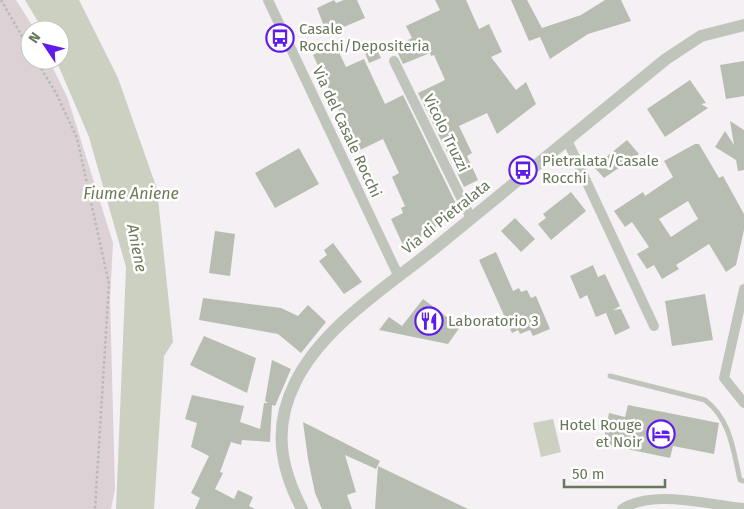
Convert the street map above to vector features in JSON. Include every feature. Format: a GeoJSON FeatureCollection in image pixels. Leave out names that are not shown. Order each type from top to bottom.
{"type":"FeatureCollection","features":[{"type":"Feature","properties":{"kind":"street","name":"Via del Casale Rocchi"},"geometry":{"type":"LineString","coordinates":[[268,0],[399,277]]}},
{"type":"Feature","properties":{"kind":"street","name":"Via di Pietralata"},"geometry":{"type":"LineString","coordinates":[[302,509],[286,472],[280,441],[283,414],[294,384],[306,362],[328,336],[683,46],[706,34],[744,25]]}},
{"type":"Feature","properties":{"kind":"street","name":"Vicolo Truzzi"},"geometry":{"type":"LineString","coordinates":[[394,60],[471,218]]}},
{"type":"Feature","properties":{"kind":"street"},"geometry":{"type":"LineString","coordinates":[[567,140],[654,326]]}},
{"type":"Feature","properties":{"kind":"street"},"geometry":{"type":"LineString","coordinates":[[744,289],[724,378],[744,403]]}},
{"type":"Feature","properties":{"kind":"street"},"geometry":{"type":"LineString","coordinates":[[622,509],[638,502],[660,499],[744,508]]}},
{"type":"Feature","properties":{"kind":"lane"},"geometry":{"type":"LineString","coordinates":[[610,376],[705,400],[725,422],[730,434],[740,480],[744,480]]}},
{"type":"Feature","properties":{"kind":"path"},"geometry":{"type":"LineString","coordinates":[[1,0],[20,33]]}},
{"type":"Feature","properties":{"kind":"path"},"geometry":{"type":"LineString","coordinates":[[42,70],[56,93],[77,138],[109,284],[95,509]]}},
{"type":"Feature","properties":{"kind":"shaded area"},"geometry":{"type":"Polygon","coordinates":[[[0,0],[16,0],[29,20],[20,20],[20,70],[54,70],[68,99],[113,243],[110,298],[115,489],[111,509],[0,509],[0,0]]]}},
{"type":"Feature","properties":{"kind":"water","name":"Fiume Aniene"},"geometry":{"type":"Polygon","coordinates":[[[25,0],[79,0],[118,78],[157,189],[173,342],[164,356],[154,509],[116,509],[126,267],[89,137],[60,70],[70,70],[70,20],[37,20],[25,0]]]}},
{"type":"Feature","properties":{"kind":"water"},"geometry":{"type":"Polygon","coordinates":[[[553,419],[561,452],[541,457],[533,423],[553,419]]]}},
{"type":"Feature","properties":{"kind":"building"},"geometry":{"type":"Polygon","coordinates":[[[334,0],[336,3],[344,0],[357,0],[365,18],[327,34],[317,8],[334,0]]]}},
{"type":"Feature","properties":{"kind":"building"},"geometry":{"type":"Polygon","coordinates":[[[435,0],[466,0],[479,29],[489,24],[502,52],[491,57],[516,90],[526,82],[536,104],[497,134],[487,113],[459,126],[472,153],[467,156],[478,180],[464,187],[418,93],[445,80],[434,55],[431,56],[430,53],[403,64],[395,47],[412,38],[406,26],[440,10],[435,0]]]}},
{"type":"Feature","properties":{"kind":"building"},"geometry":{"type":"Polygon","coordinates":[[[511,0],[527,0],[542,28],[581,15],[605,0],[621,0],[631,21],[588,34],[550,59],[540,37],[529,41],[511,0]]]}},
{"type":"Feature","properties":{"kind":"building"},"geometry":{"type":"Polygon","coordinates":[[[335,44],[346,67],[364,59],[385,104],[403,95],[459,210],[437,221],[439,225],[427,231],[428,233],[403,245],[391,219],[403,213],[401,208],[405,206],[392,177],[399,173],[383,139],[358,151],[313,55],[335,44]]]}},
{"type":"Feature","properties":{"kind":"building"},"geometry":{"type":"Polygon","coordinates":[[[376,48],[381,58],[369,63],[365,53],[376,48]]]}},
{"type":"Feature","properties":{"kind":"building"},"geometry":{"type":"Polygon","coordinates":[[[744,61],[744,96],[726,99],[720,65],[744,61]]]}},
{"type":"Feature","properties":{"kind":"building"},"geometry":{"type":"Polygon","coordinates":[[[690,80],[706,103],[701,104],[708,108],[665,137],[647,109],[690,80]]]}},
{"type":"Feature","properties":{"kind":"building"},"geometry":{"type":"Polygon","coordinates":[[[730,121],[744,130],[744,170],[738,171],[736,160],[715,147],[725,131],[734,145],[730,121]]]}},
{"type":"Feature","properties":{"kind":"building"},"geometry":{"type":"Polygon","coordinates":[[[627,140],[639,154],[604,178],[594,167],[627,140]]]}},
{"type":"Feature","properties":{"kind":"building"},"geometry":{"type":"Polygon","coordinates":[[[695,144],[699,144],[719,178],[723,176],[744,214],[744,230],[736,265],[726,272],[709,244],[676,265],[679,269],[662,279],[654,265],[647,269],[637,254],[649,247],[632,222],[625,227],[614,211],[643,192],[645,196],[673,177],[664,161],[695,144]],[[688,201],[659,219],[671,237],[698,219],[688,201]]]}},
{"type":"Feature","properties":{"kind":"building"},"geometry":{"type":"Polygon","coordinates":[[[299,148],[319,184],[275,208],[255,173],[299,148]]]}},
{"type":"Feature","properties":{"kind":"building"},"geometry":{"type":"Polygon","coordinates":[[[571,192],[586,211],[551,240],[538,224],[546,218],[543,214],[571,192]]]}},
{"type":"Feature","properties":{"kind":"building"},"geometry":{"type":"Polygon","coordinates":[[[515,218],[535,239],[521,252],[501,231],[515,218]]]}},
{"type":"Feature","properties":{"kind":"building"},"geometry":{"type":"Polygon","coordinates":[[[215,231],[235,234],[230,276],[209,273],[215,231]]]}},
{"type":"Feature","properties":{"kind":"building"},"geometry":{"type":"Polygon","coordinates":[[[333,243],[362,282],[344,294],[319,261],[327,255],[324,250],[333,243]]]}},
{"type":"Feature","properties":{"kind":"building"},"geometry":{"type":"Polygon","coordinates":[[[496,252],[513,291],[519,288],[521,292],[527,290],[531,298],[536,296],[550,329],[533,336],[530,330],[520,334],[518,330],[512,333],[479,260],[496,252]]]}},
{"type":"Feature","properties":{"kind":"building"},"geometry":{"type":"Polygon","coordinates":[[[593,265],[598,277],[605,274],[620,306],[613,310],[621,309],[630,328],[615,335],[606,313],[596,317],[587,295],[580,299],[570,276],[593,265]]]}},
{"type":"Feature","properties":{"kind":"building"},"geometry":{"type":"Polygon","coordinates":[[[705,294],[713,340],[672,346],[665,301],[705,294]]]}},
{"type":"Feature","properties":{"kind":"building"},"geometry":{"type":"Polygon","coordinates":[[[203,298],[281,308],[298,316],[308,305],[326,322],[301,353],[278,334],[199,320],[203,298]]]}},
{"type":"Feature","properties":{"kind":"building","name":"Laboratorio 3"},"geometry":{"type":"Polygon","coordinates":[[[423,299],[460,327],[448,344],[379,330],[389,317],[402,326],[423,299]]]}},
{"type":"Feature","properties":{"kind":"building"},"geometry":{"type":"Polygon","coordinates":[[[204,336],[256,358],[247,393],[190,365],[204,336]]]}},
{"type":"Feature","properties":{"kind":"building"},"geometry":{"type":"Polygon","coordinates":[[[272,360],[291,369],[275,406],[272,405],[270,442],[242,440],[241,445],[231,442],[220,472],[223,473],[215,489],[234,499],[238,490],[253,497],[249,506],[255,509],[195,509],[200,498],[191,493],[209,456],[191,447],[197,423],[185,419],[192,395],[244,406],[240,422],[260,429],[264,403],[268,403],[265,401],[272,360]]]}},
{"type":"Feature","properties":{"kind":"building","name":"Hotel Rouge et Noir"},"geometry":{"type":"Polygon","coordinates":[[[628,405],[719,423],[714,454],[673,446],[670,458],[603,444],[609,413],[625,417],[628,405]]]}},
{"type":"Feature","properties":{"kind":"building"},"geometry":{"type":"Polygon","coordinates":[[[303,422],[380,461],[376,469],[345,455],[356,492],[347,495],[352,509],[322,509],[315,493],[303,422]]]}},
{"type":"Feature","properties":{"kind":"building"},"geometry":{"type":"Polygon","coordinates":[[[378,466],[468,509],[375,509],[378,466]]]}},
{"type":"Feature","properties":{"kind":"place","name":"Casale Rocchi/Depositeria"},"geometry":{"type":"Point","coordinates":[280,38]}},
{"type":"Feature","properties":{"kind":"place","name":"Pietralata/Casale Rocchi"},"geometry":{"type":"Point","coordinates":[523,170]}},
{"type":"Feature","properties":{"kind":"place","name":"Laboratorio 3"},"geometry":{"type":"Point","coordinates":[429,321]}},
{"type":"Feature","properties":{"kind":"place","name":"Hotel Rouge et Noir"},"geometry":{"type":"Point","coordinates":[661,434]}},
{"type":"Feature","properties":{"kind":"water label","name":"Aniene"},"geometry":{"type":"Point","coordinates":[137,248]}}]}
